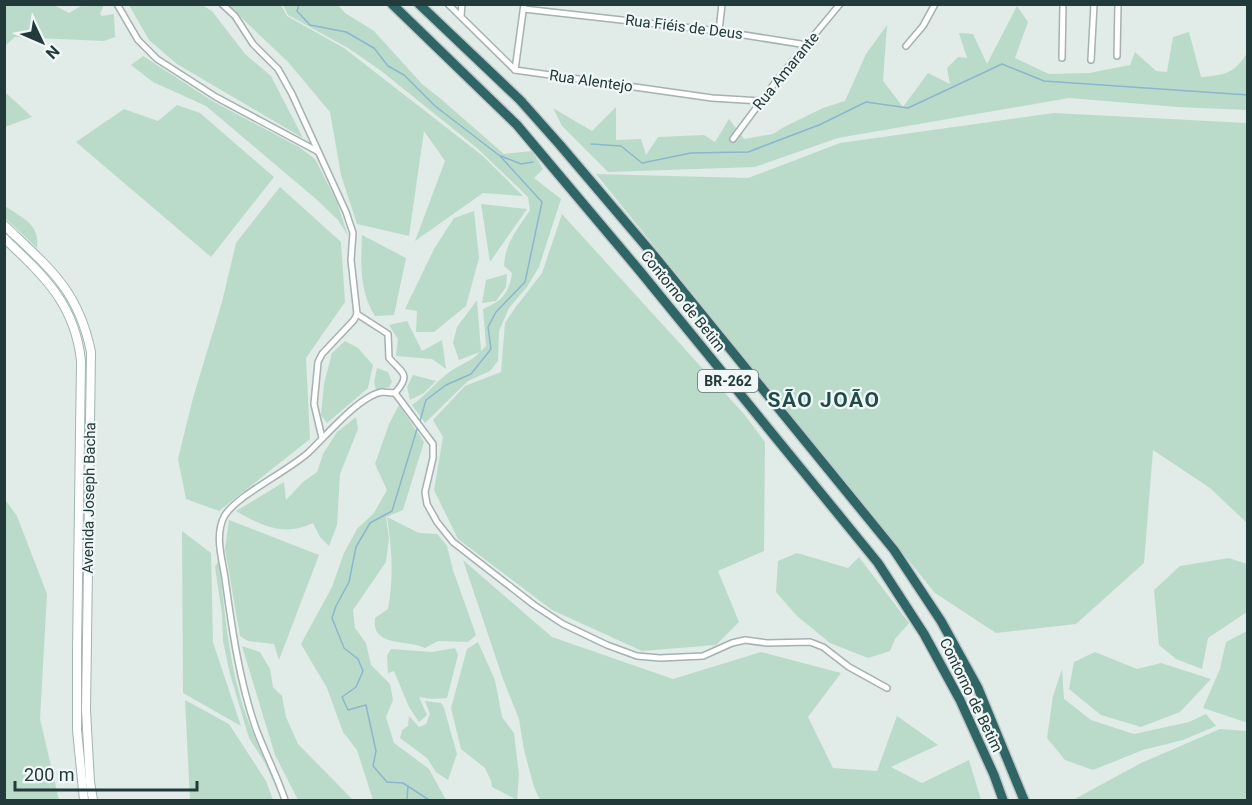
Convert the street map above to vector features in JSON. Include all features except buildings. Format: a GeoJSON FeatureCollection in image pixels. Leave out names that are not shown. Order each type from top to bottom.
{"type":"FeatureCollection","features":[{"type":"Feature","properties":{"kind":"highway","name":"Contorno de Betim"},"geometry":{"type":"LineString","coordinates":[[393,4],[517,124],[878,563],[924,634],[960,700],[994,775],[1003,801]]}},
{"type":"Feature","properties":{"kind":"highway","name":"Contorno de Betim"},"geometry":{"type":"LineString","coordinates":[[419,4],[520,100],[560,145],[656,258],[894,550],[941,621],[978,688],[1024,801]]}},
{"type":"Feature","properties":{"kind":"main road","name":"Avenida Joseph Bacha"},"geometry":{"type":"LineString","coordinates":[[4,225],[53,272],[70,294],[81,317],[91,352],[86,710],[93,801]]}},
{"type":"Feature","properties":{"kind":"main road","name":"Avenida Joseph Bacha"},"geometry":{"type":"LineString","coordinates":[[4,238],[56,290],[74,324],[80,345],[77,730],[84,801]]}},
{"type":"Feature","properties":{"kind":"street"},"geometry":{"type":"LineString","coordinates":[[117,4],[138,40],[157,59],[216,97],[319,152]]}},
{"type":"Feature","properties":{"kind":"street"},"geometry":{"type":"LineString","coordinates":[[222,4],[235,16],[253,44],[278,69],[319,152],[353,233],[351,260],[357,314],[322,354],[318,362],[314,404],[322,438]]}},
{"type":"Feature","properties":{"kind":"street"},"geometry":{"type":"LineString","coordinates":[[448,4],[515,70]]}},
{"type":"Feature","properties":{"kind":"street"},"geometry":{"type":"LineString","coordinates":[[461,16],[462,4]]}},
{"type":"Feature","properties":{"kind":"street"},"geometry":{"type":"LineString","coordinates":[[719,31],[722,4]]}},
{"type":"Feature","properties":{"kind":"street","name":"Rua Amarante"},"geometry":{"type":"LineString","coordinates":[[733,139],[840,4]]}},
{"type":"Feature","properties":{"kind":"street"},"geometry":{"type":"LineString","coordinates":[[906,46],[924,26],[935,4]]}},
{"type":"Feature","properties":{"kind":"street"},"geometry":{"type":"LineString","coordinates":[[1062,58],[1063,4]]}},
{"type":"Feature","properties":{"kind":"street"},"geometry":{"type":"LineString","coordinates":[[1091,60],[1094,4]]}},
{"type":"Feature","properties":{"kind":"street"},"geometry":{"type":"LineString","coordinates":[[1117,56],[1118,4]]}},
{"type":"Feature","properties":{"kind":"street"},"geometry":{"type":"LineString","coordinates":[[515,70],[524,7]]}},
{"type":"Feature","properties":{"kind":"street","name":"Rua Fiéis de Deus"},"geometry":{"type":"LineString","coordinates":[[524,7],[719,31],[807,45]]}},
{"type":"Feature","properties":{"kind":"street","name":"Rua Alentejo"},"geometry":{"type":"LineString","coordinates":[[515,70],[712,98],[761,101]]}},
{"type":"Feature","properties":{"kind":"street"},"geometry":{"type":"LineString","coordinates":[[357,314],[388,334],[389,358],[405,376],[405,381],[395,393]]}},
{"type":"Feature","properties":{"kind":"street"},"geometry":{"type":"LineString","coordinates":[[285,801],[256,729],[240,674],[228,607],[219,533],[226,514],[234,505],[284,472],[366,399],[381,392],[395,393],[433,444],[434,459],[425,492],[427,504],[437,522],[453,542],[534,606],[563,624],[607,645],[637,656],[660,658],[703,656],[732,643],[745,640],[767,643],[810,642],[823,647],[849,667],[887,688]]}},
{"type":"Feature","properties":{"kind":"green space"},"geometry":{"type":"Polygon","coordinates":[[[5,4],[54,5],[69,13],[83,5],[104,5],[100,14],[102,16],[114,14],[115,37],[104,41],[15,37],[5,46],[5,4]]]}},
{"type":"Feature","properties":{"kind":"green space"},"geometry":{"type":"Polygon","coordinates":[[[129,5],[202,5],[212,11],[245,54],[271,76],[303,138],[177,64],[149,40],[129,5]]]}},
{"type":"Feature","properties":{"kind":"green space"},"geometry":{"type":"Polygon","coordinates":[[[228,5],[281,5],[287,16],[344,48],[483,156],[523,196],[483,193],[415,241],[445,161],[424,131],[409,236],[357,224],[341,175],[330,112],[288,62],[228,5]]]}},
{"type":"Feature","properties":{"kind":"green space"},"geometry":{"type":"Polygon","coordinates":[[[283,5],[338,5],[345,13],[374,31],[422,84],[504,154],[532,151],[543,169],[534,178],[561,199],[539,267],[527,287],[509,308],[499,331],[498,361],[490,371],[468,381],[425,423],[412,405],[448,373],[480,352],[459,360],[453,343],[457,327],[477,300],[481,351],[486,346],[483,309],[500,300],[507,292],[512,273],[504,266],[505,257],[513,236],[530,210],[528,197],[477,148],[380,70],[348,48],[288,15],[283,5]]]}},
{"type":"Feature","properties":{"kind":"green space"},"geometry":{"type":"Polygon","coordinates":[[[1017,6],[1028,22],[1015,58],[1049,74],[1089,73],[1130,65],[1135,52],[1156,71],[1167,72],[1173,37],[1189,32],[1201,77],[1228,72],[1238,65],[1247,53],[1247,110],[1069,98],[838,138],[755,167],[608,172],[562,126],[553,108],[592,131],[616,107],[616,140],[641,139],[646,155],[658,137],[704,135],[715,142],[729,119],[744,139],[773,134],[823,108],[845,101],[866,54],[887,25],[883,81],[903,107],[928,73],[950,84],[947,68],[958,57],[967,58],[959,33],[973,34],[987,64],[1017,6]]]}},
{"type":"Feature","properties":{"kind":"green space"},"geometry":{"type":"Polygon","coordinates":[[[143,56],[214,102],[299,147],[315,159],[337,202],[348,236],[338,220],[316,199],[206,106],[153,82],[131,65],[143,56]]]}},
{"type":"Feature","properties":{"kind":"green space"},"geometry":{"type":"Polygon","coordinates":[[[5,92],[32,117],[5,127],[5,92]]]}},
{"type":"Feature","properties":{"kind":"green space"},"geometry":{"type":"Polygon","coordinates":[[[177,105],[200,113],[274,177],[211,257],[76,142],[124,109],[158,121],[177,105]]]}},
{"type":"Feature","properties":{"kind":"green space"},"geometry":{"type":"Polygon","coordinates":[[[1054,113],[1247,123],[1247,523],[1210,488],[1153,450],[1144,563],[1076,624],[996,633],[935,593],[596,174],[748,178],[840,143],[1054,113]]]}},
{"type":"Feature","properties":{"kind":"green space"},"geometry":{"type":"Polygon","coordinates":[[[280,187],[341,242],[345,302],[306,358],[310,439],[219,511],[186,499],[178,459],[236,243],[280,187]]]}},
{"type":"Feature","properties":{"kind":"green space"},"geometry":{"type":"Polygon","coordinates":[[[481,204],[527,209],[490,262],[481,204]]]}},
{"type":"Feature","properties":{"kind":"green space"},"geometry":{"type":"Polygon","coordinates":[[[5,206],[24,218],[33,227],[36,233],[37,248],[5,218],[5,206]]]}},
{"type":"Feature","properties":{"kind":"green space"},"geometry":{"type":"Polygon","coordinates":[[[474,211],[479,258],[466,306],[434,332],[416,332],[417,311],[405,309],[434,249],[454,218],[474,211]]]}},
{"type":"Feature","properties":{"kind":"green space"},"geometry":{"type":"Polygon","coordinates":[[[562,214],[744,414],[765,442],[764,551],[718,571],[739,622],[716,645],[642,651],[552,610],[458,539],[434,490],[443,437],[433,420],[465,386],[501,372],[505,323],[542,273],[562,214]]]}},
{"type":"Feature","properties":{"kind":"green space"},"geometry":{"type":"Polygon","coordinates":[[[362,235],[406,258],[394,315],[375,316],[366,297],[362,277],[362,235]]]}},
{"type":"Feature","properties":{"kind":"green space"},"geometry":{"type":"Polygon","coordinates":[[[507,274],[506,287],[496,301],[482,303],[486,280],[507,274]]]}},
{"type":"Feature","properties":{"kind":"green space"},"geometry":{"type":"Polygon","coordinates":[[[407,321],[422,351],[442,340],[446,369],[432,359],[396,356],[398,339],[389,325],[407,321]]]}},
{"type":"Feature","properties":{"kind":"green space"},"geometry":{"type":"Polygon","coordinates":[[[345,341],[358,348],[373,365],[368,388],[327,423],[321,415],[324,384],[332,353],[345,341]]]}},
{"type":"Feature","properties":{"kind":"green space"},"geometry":{"type":"Polygon","coordinates":[[[377,368],[388,372],[392,382],[389,387],[376,390],[374,382],[377,368]]]}},
{"type":"Feature","properties":{"kind":"green space"},"geometry":{"type":"Polygon","coordinates":[[[413,375],[436,381],[424,393],[410,400],[407,387],[413,375]]]}},
{"type":"Feature","properties":{"kind":"green space"},"geometry":{"type":"Polygon","coordinates":[[[399,405],[424,442],[403,510],[386,517],[389,538],[386,562],[353,610],[355,628],[366,643],[371,665],[390,684],[393,700],[386,717],[394,743],[429,769],[446,800],[373,800],[357,750],[343,732],[327,688],[301,644],[332,587],[344,553],[357,529],[374,513],[387,490],[375,464],[389,424],[399,405]]]}},
{"type":"Feature","properties":{"kind":"green space"},"geometry":{"type":"Polygon","coordinates":[[[356,417],[358,429],[340,474],[337,525],[329,546],[320,537],[313,523],[292,529],[273,528],[236,511],[284,482],[286,500],[303,482],[317,472],[323,454],[337,432],[356,417]]]}},
{"type":"Feature","properties":{"kind":"green space"},"geometry":{"type":"Polygon","coordinates":[[[4,498],[17,516],[47,594],[40,719],[59,800],[5,800],[4,498]]]}},
{"type":"Feature","properties":{"kind":"green space"},"geometry":{"type":"Polygon","coordinates":[[[387,517],[419,533],[437,534],[447,546],[476,635],[468,642],[438,641],[425,648],[392,641],[379,634],[375,628],[375,618],[388,609],[391,585],[391,552],[387,517]]]}},
{"type":"Feature","properties":{"kind":"green space"},"geometry":{"type":"Polygon","coordinates":[[[229,520],[319,555],[279,660],[274,644],[248,641],[240,636],[225,549],[229,520]]]}},
{"type":"Feature","properties":{"kind":"green space"},"geometry":{"type":"Polygon","coordinates":[[[182,531],[211,553],[213,642],[241,726],[183,693],[182,531]]]}},
{"type":"Feature","properties":{"kind":"green space"},"geometry":{"type":"Polygon","coordinates":[[[797,553],[848,568],[859,557],[909,623],[895,639],[890,651],[868,658],[830,643],[797,616],[776,592],[778,561],[797,553]]]}},
{"type":"Feature","properties":{"kind":"green space"},"geometry":{"type":"Polygon","coordinates":[[[1229,558],[1247,564],[1247,612],[1208,638],[1202,669],[1176,659],[1159,645],[1154,590],[1180,566],[1229,558]]]}},
{"type":"Feature","properties":{"kind":"green space"},"geometry":{"type":"Polygon","coordinates":[[[219,560],[229,642],[242,703],[279,795],[265,763],[249,738],[230,674],[223,641],[222,614],[215,567],[219,560]]]}},
{"type":"Feature","properties":{"kind":"green space"},"geometry":{"type":"Polygon","coordinates":[[[463,560],[552,637],[673,679],[761,652],[841,673],[808,717],[833,768],[877,771],[897,716],[938,745],[891,767],[922,783],[969,760],[981,800],[540,800],[524,750],[519,719],[503,679],[463,560]]]}},
{"type":"Feature","properties":{"kind":"green space"},"geometry":{"type":"Polygon","coordinates":[[[1247,631],[1248,721],[1245,722],[1203,708],[1220,669],[1226,642],[1247,631]]]}},
{"type":"Feature","properties":{"kind":"green space"},"geometry":{"type":"Polygon","coordinates":[[[478,642],[495,680],[502,717],[514,733],[519,775],[517,800],[492,787],[485,768],[461,749],[451,708],[467,649],[478,642]]]}},
{"type":"Feature","properties":{"kind":"green space"},"geometry":{"type":"Polygon","coordinates":[[[242,646],[260,652],[270,669],[273,687],[282,696],[286,717],[298,744],[353,800],[298,800],[275,755],[242,646]]]}},
{"type":"Feature","properties":{"kind":"green space"},"geometry":{"type":"Polygon","coordinates":[[[455,648],[458,655],[447,698],[419,697],[427,715],[419,722],[409,707],[394,671],[388,673],[387,656],[391,649],[432,652],[455,648]]]}},
{"type":"Feature","properties":{"kind":"green space"},"geometry":{"type":"Polygon","coordinates":[[[1095,652],[1137,669],[1161,663],[1211,679],[1180,712],[1141,727],[1101,715],[1069,689],[1074,662],[1095,652]]]}},
{"type":"Feature","properties":{"kind":"green space"},"geometry":{"type":"Polygon","coordinates":[[[1062,669],[1064,699],[1091,720],[1134,734],[1189,722],[1206,714],[1216,726],[1183,740],[1143,750],[1093,770],[1065,760],[1047,738],[1053,696],[1062,669]]]}},
{"type":"Feature","properties":{"kind":"green space"},"geometry":{"type":"Polygon","coordinates":[[[185,700],[229,724],[266,781],[273,800],[190,800],[185,700]]]}},
{"type":"Feature","properties":{"kind":"green space"},"geometry":{"type":"Polygon","coordinates":[[[425,701],[441,703],[444,708],[457,754],[448,780],[436,772],[427,758],[400,738],[402,730],[408,726],[409,716],[419,727],[426,724],[430,714],[425,701]]]}},
{"type":"Feature","properties":{"kind":"green space"},"geometry":{"type":"Polygon","coordinates":[[[1220,729],[1247,731],[1247,800],[1073,800],[1141,763],[1220,729]]]}},
{"type":"Feature","properties":{"kind":"waterway"},"geometry":{"type":"LineString","coordinates":[[299,4],[297,11],[310,25],[346,32],[374,48],[388,66],[404,75],[435,106],[500,156],[542,202],[525,282],[496,312],[488,327],[491,349],[471,374],[446,385],[426,400],[420,421]]}},
{"type":"Feature","properties":{"kind":"waterway"},"geometry":{"type":"LineString","coordinates":[[591,144],[621,146],[642,163],[691,153],[748,152],[819,125],[866,102],[908,108],[1002,64],[1044,81],[1248,95]]}},
{"type":"Feature","properties":{"kind":"waterway"},"geometry":{"type":"LineString","coordinates":[[501,156],[521,164],[533,162]]}},
{"type":"Feature","properties":{"kind":"waterway"},"geometry":{"type":"LineString","coordinates":[[417,429],[392,511],[370,523],[356,547],[349,582],[332,618],[344,648],[358,659],[363,671],[356,687],[342,697],[348,710],[366,705],[376,751],[373,766],[387,782],[403,783],[429,800]]}},
{"type":"Feature","properties":{"kind":"waterway"},"geometry":{"type":"LineString","coordinates":[[407,800],[408,786]]}},
{"type":"Feature","properties":{"kind":"district","name":"SÃO JOÃO"},"geometry":{"type":"Point","coordinates":[824,400]}}]}
